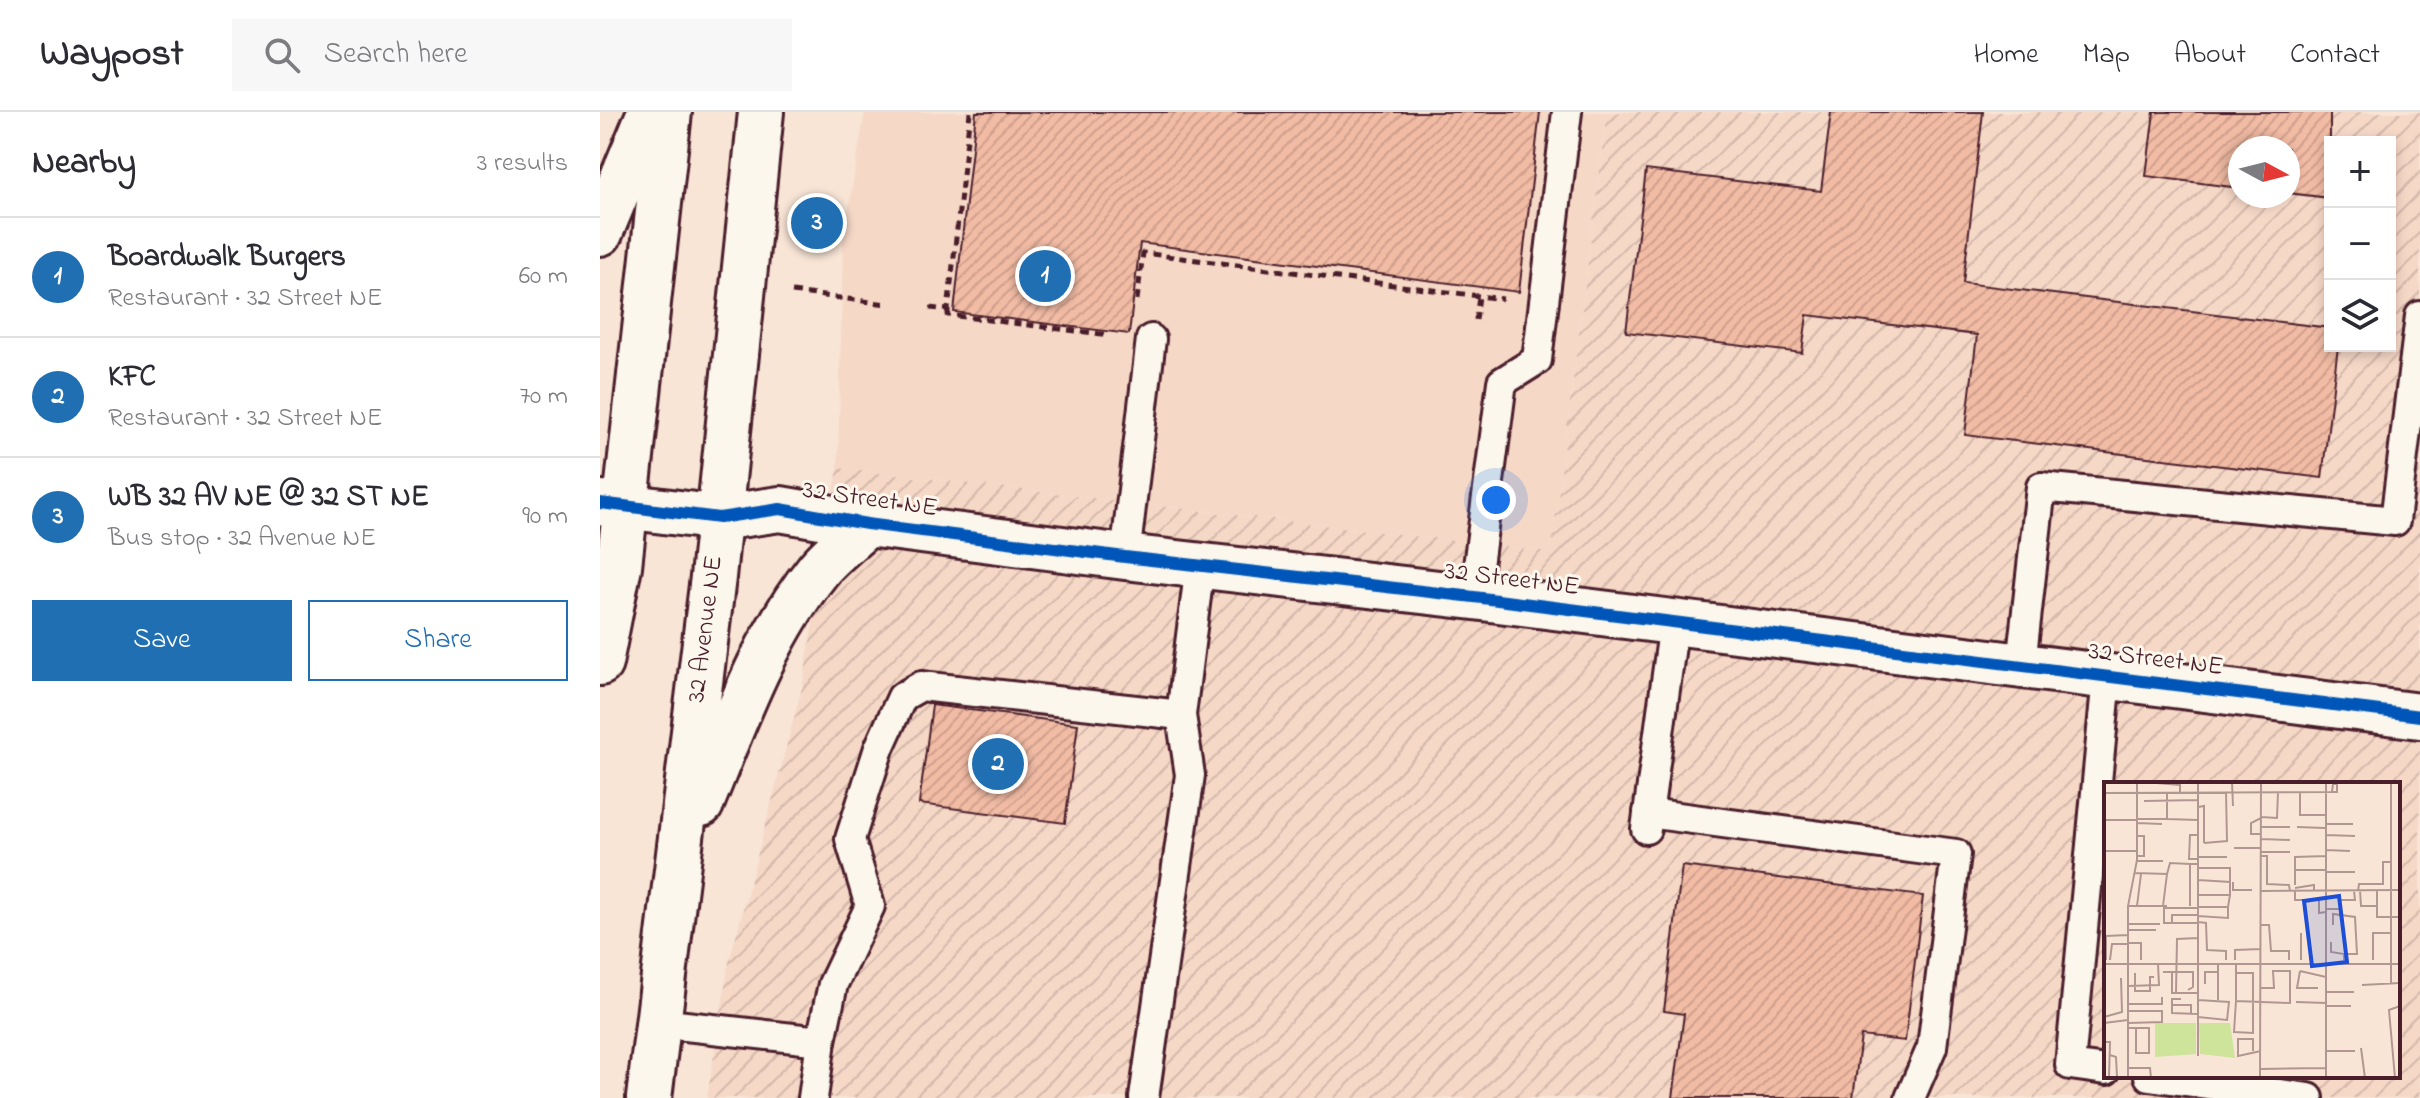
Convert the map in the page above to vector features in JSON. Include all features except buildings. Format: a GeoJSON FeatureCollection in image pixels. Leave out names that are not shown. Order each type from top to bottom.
{"type":"FeatureCollection","features":[{"type":"Feature","properties":{"kind":"main road"},"geometry":{"type":"LineString","coordinates":[[600,233],[650,112]]}},
{"type":"Feature","properties":{"kind":"main road"},"geometry":{"type":"LineString","coordinates":[[600,663],[613,504],[669,112]]}},
{"type":"Feature","properties":{"kind":"main road","name":"32 Avenue NE"},"geometry":{"type":"LineString","coordinates":[[649,1098],[719,518],[761,112]]}},
{"type":"Feature","properties":{"kind":"main road","name":"32 Street NE"},"geometry":{"type":"LineString","coordinates":[[613,504],[719,518],[780,509],[867,524],[1125,557],[2021,664],[2420,716]]}},
{"type":"Feature","properties":{"kind":"main road"},"geometry":{"type":"LineString","coordinates":[[680,855],[753,678],[788,611],[820,567],[867,524]]}},
{"type":"Feature","properties":{"kind":"lane"},"geometry":{"type":"LineString","coordinates":[[1474,597],[1502,382],[1537,360],[1567,112]]}},
{"type":"Feature","properties":{"kind":"lane"},"geometry":{"type":"LineString","coordinates":[[2021,664],[2041,487],[2395,521],[2420,316]]}},
{"type":"Feature","properties":{"kind":"lane"},"geometry":{"type":"LineString","coordinates":[[1125,557],[1151,339]]}},
{"type":"Feature","properties":{"kind":"lane"},"geometry":{"type":"LineString","coordinates":[[1144,1098],[1190,775],[1181,715],[1200,565]]}},
{"type":"Feature","properties":{"kind":"lane"},"geometry":{"type":"LineString","coordinates":[[1674,623],[1647,821],[1956,854],[1932,1047],[1910,1098]]}},
{"type":"Feature","properties":{"kind":"lane"},"geometry":{"type":"LineString","coordinates":[[2104,1070],[2070,1065],[2107,677]]}},
{"type":"Feature","properties":{"kind":"lane"},"geometry":{"type":"LineString","coordinates":[[813,1098],[833,984],[870,906],[850,839],[879,748],[902,697],[921,686],[1181,715]]}},
{"type":"Feature","properties":{"kind":"lane"},"geometry":{"type":"LineString","coordinates":[[658,1023],[821,1041]]}},
{"type":"Feature","properties":{"kind":"lane"},"geometry":{"type":"LineString","coordinates":[[2164,1078],[2309,1098]]}},
{"type":"Feature","properties":{"kind":"path"},"geometry":{"type":"LineString","coordinates":[[970,112],[960,231],[948,315],[1117,336]]}},
{"type":"Feature","properties":{"kind":"path"},"geometry":{"type":"LineString","coordinates":[[1135,314],[1143,253],[1517,301]]}},
{"type":"Feature","properties":{"kind":"path"},"geometry":{"type":"LineString","coordinates":[[783,291],[888,304]]}},
{"type":"Feature","properties":{"kind":"path"},"geometry":{"type":"LineString","coordinates":[[1476,320],[1479,296]]}},
{"type":"Feature","properties":{"kind":"path"},"geometry":{"type":"LineString","coordinates":[[930,308],[948,310]]}},
{"type":"Feature","properties":{"kind":"shaded area"},"geometry":{"type":"Polygon","coordinates":[[[865,112],[1607,112],[1551,552],[838,468],[843,242],[865,112]]]}},
{"type":"Feature","properties":{"kind":"shaded area"},"geometry":{"type":"Polygon","coordinates":[[[1607,112],[2420,112],[2420,1098],[707,1098],[729,962],[803,684],[838,468],[1551,552],[1607,112]]]}},
{"type":"Feature","properties":{"kind":"cycle path"},"geometry":{"type":"LineString","coordinates":[[600,503],[719,518],[780,509],[867,524],[1125,557],[1474,597],[2420,716]]}},
{"type":"Feature","properties":{"kind":"place","name":"WB 32 AV NE @ 32 ST NE"},"geometry":{"type":"Point","coordinates":[817,223]}},
{"type":"Feature","properties":{"kind":"place","name":"Boardwalk Burgers"},"geometry":{"type":"Point","coordinates":[1045,276]}},
{"type":"Feature","properties":{"kind":"place","name":"KFC"},"geometry":{"type":"Point","coordinates":[998,764]}}]}
